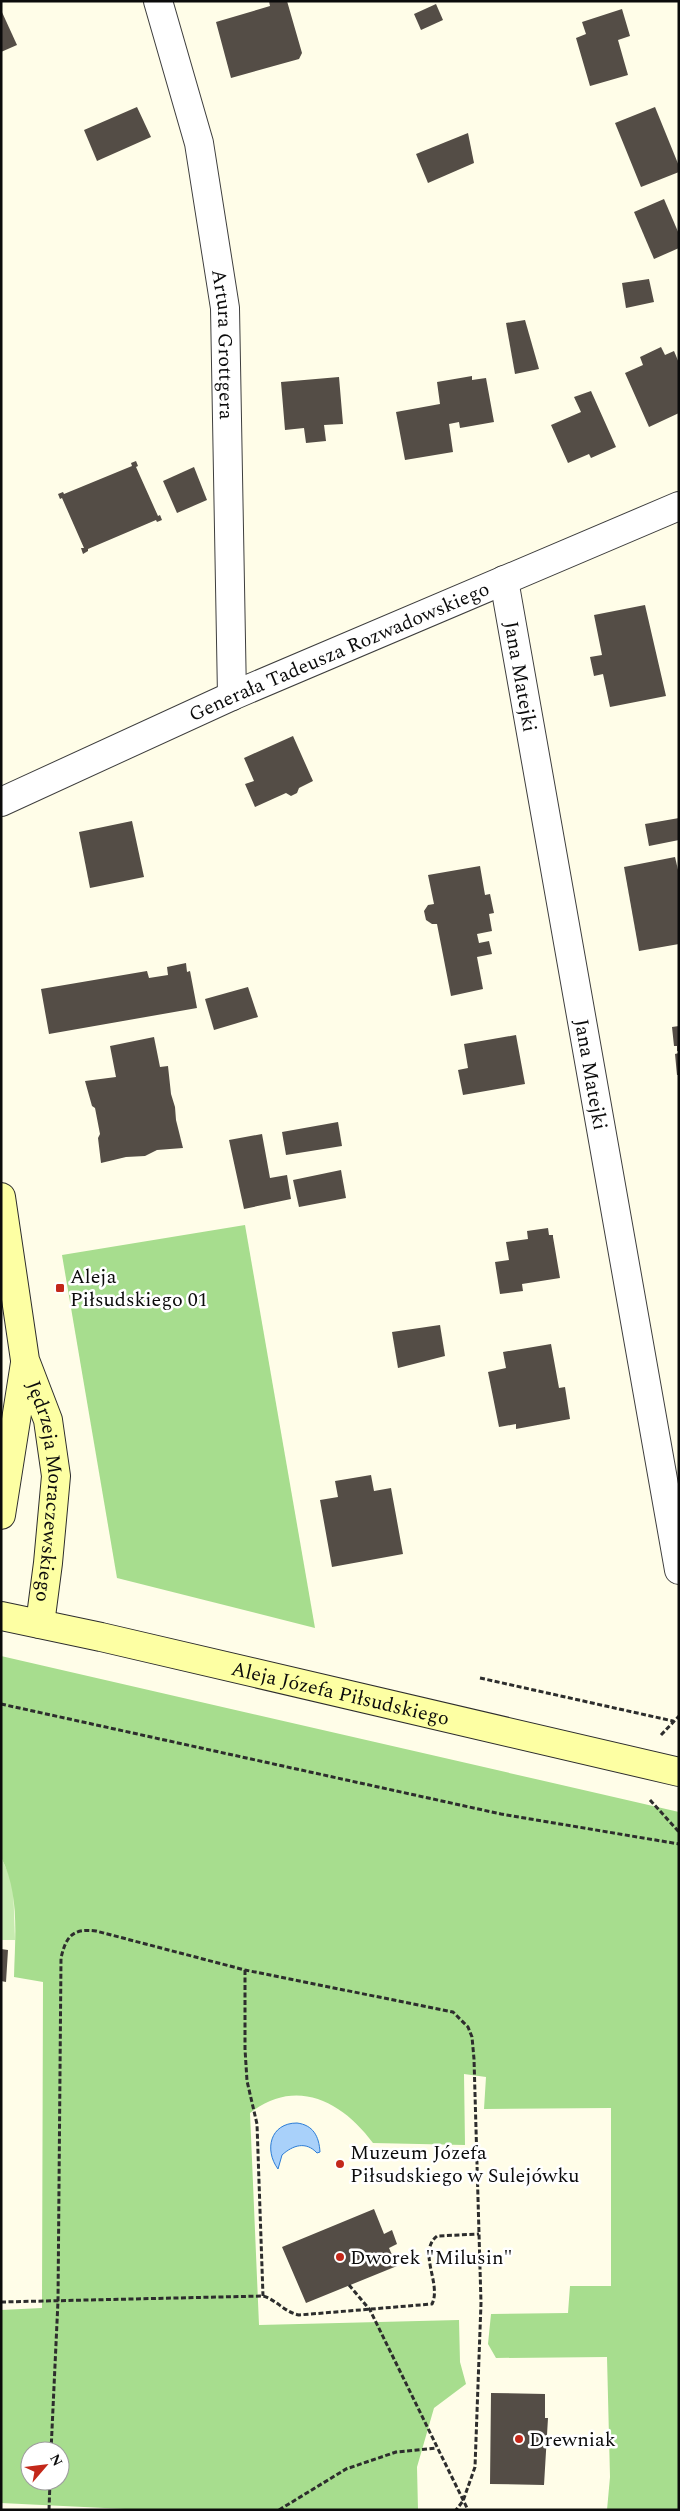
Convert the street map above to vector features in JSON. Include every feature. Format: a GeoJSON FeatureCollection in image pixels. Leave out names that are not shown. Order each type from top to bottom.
{"type":"FeatureCollection","features":[{"type":"Feature","properties":{"kind":"main road","name":"Jędrzeja Moraczewskiego"},"geometry":{"type":"LineString","coordinates":[[1,1197],[25,1360],[48,1420],[56,1476],[40,1624]]}},
{"type":"Feature","properties":{"kind":"main road","name":"Jędrzeja Moraczewskiego"},"geometry":{"type":"LineString","coordinates":[[1,1515],[25,1360]]}},
{"type":"Feature","properties":{"kind":"main road","name":"Aleja Józefa Piłsudskiego"},"geometry":{"type":"LineString","coordinates":[[1,1616],[679,1772]]}},
{"type":"Feature","properties":{"kind":"street","name":"Artura Grottgera"},"geometry":{"type":"LineString","coordinates":[[158,1],[199,143],[224,308],[232,696]]}},
{"type":"Feature","properties":{"kind":"street","name":"Generała Tadeusza Rozwadowskiego"},"geometry":{"type":"LineString","coordinates":[[1,802],[232,696],[679,506]]}},
{"type":"Feature","properties":{"kind":"street","name":"Jana Matejki"},"geometry":{"type":"LineString","coordinates":[[504,580],[679,1570]]}},
{"type":"Feature","properties":{"kind":"path"},"geometry":{"type":"LineString","coordinates":[[480,1678],[673,1721]]}},
{"type":"Feature","properties":{"kind":"path"},"geometry":{"type":"LineString","coordinates":[[1,1704],[501,1814],[679,1844]]}},
{"type":"Feature","properties":{"kind":"path"},"geometry":{"type":"LineString","coordinates":[[654,1742],[679,1716]]}},
{"type":"Feature","properties":{"kind":"path"},"geometry":{"type":"LineString","coordinates":[[645,1794],[679,1832]]}},
{"type":"Feature","properties":{"kind":"path"},"geometry":{"type":"LineString","coordinates":[[51,2441],[58,2301],[61,1958],[64,1947],[71,1935],[82,1929],[245,1970],[453,2012],[468,2027],[472,2037],[474,2059],[481,2313],[475,2467],[463,2501],[456,2510]]}},
{"type":"Feature","properties":{"kind":"path"},"geometry":{"type":"LineString","coordinates":[[245,1970],[245,2048],[248,2082],[257,2124],[263,2296]]}},
{"type":"Feature","properties":{"kind":"path"},"geometry":{"type":"LineString","coordinates":[[1,2302],[263,2296],[273,2299],[291,2314],[299,2315],[432,2304],[434,2294],[428,2248],[432,2240],[437,2236],[479,2234]]}},
{"type":"Feature","properties":{"kind":"path"},"geometry":{"type":"LineString","coordinates":[[349,2285],[370,2310],[468,2510]]}},
{"type":"Feature","properties":{"kind":"path"},"geometry":{"type":"LineString","coordinates":[[279,2510],[346,2469],[396,2452],[436,2448]]}},
{"type":"Feature","properties":{"kind":"path"},"geometry":{"type":"LineString","coordinates":[[49,2510],[50,2491]]}},
{"type":"Feature","properties":{"kind":"green space"},"geometry":{"type":"Polygon","coordinates":[[[245,1225],[315,1628],[117,1578],[62,1255],[245,1225]]]}},
{"type":"Feature","properties":{"kind":"green space","name":"Muzeum Józefa Piłsudskiego w Sulejówku"},"geometry":{"type":"Polygon","coordinates":[[[1,1656],[679,1812],[679,2510],[607,2510],[610,2477],[607,2357],[496,2358],[488,2344],[491,2314],[568,2313],[570,2286],[611,2286],[611,2108],[484,2109],[486,2077],[464,2074],[465,2145],[373,2143],[361,2128],[333,2106],[317,2099],[301,2096],[284,2097],[267,2102],[250,2113],[259,2325],[459,2320],[460,2362],[466,2384],[434,2408],[417,2467],[418,2510],[146,2510],[1,2503],[1,2310],[42,2308],[43,1982],[14,1977],[14,1900],[7,1871],[1,1857],[1,1656]]]}},
{"type":"Feature","properties":{"kind":"green space"},"geometry":{"type":"Polygon","coordinates":[[[1,1857],[13,1884],[15,1940],[1,1940],[1,1857]]]}},
{"type":"Feature","properties":{"kind":"water"},"geometry":{"type":"Polygon","coordinates":[[[297,2123],[307,2126],[314,2132],[317,2136],[320,2152],[317,2153],[313,2149],[304,2146],[295,2147],[282,2155],[278,2169],[271,2154],[272,2139],[281,2128],[288,2124],[297,2123]]]}},
{"type":"Feature","properties":{"kind":"building"},"geometry":{"type":"Polygon","coordinates":[[[269,1],[287,1],[302,53],[299,59],[231,78],[216,22],[270,6],[269,1]]]}},
{"type":"Feature","properties":{"kind":"building"},"geometry":{"type":"Polygon","coordinates":[[[436,4],[443,20],[421,30],[414,14],[436,4]]]}},
{"type":"Feature","properties":{"kind":"building"},"geometry":{"type":"Polygon","coordinates":[[[622,9],[630,36],[618,40],[628,75],[590,86],[576,38],[586,34],[582,22],[622,9]]]}},
{"type":"Feature","properties":{"kind":"building"},"geometry":{"type":"Polygon","coordinates":[[[1,10],[17,45],[1,52],[1,10]]]}},
{"type":"Feature","properties":{"kind":"building"},"geometry":{"type":"Polygon","coordinates":[[[137,107],[151,137],[97,161],[84,130],[137,107]]]}},
{"type":"Feature","properties":{"kind":"building"},"geometry":{"type":"Polygon","coordinates":[[[655,107],[679,166],[679,172],[641,187],[615,123],[655,107]]]}},
{"type":"Feature","properties":{"kind":"building"},"geometry":{"type":"Polygon","coordinates":[[[468,133],[474,163],[428,183],[416,154],[468,133]]]}},
{"type":"Feature","properties":{"kind":"building"},"geometry":{"type":"Polygon","coordinates":[[[664,199],[679,234],[679,248],[654,259],[634,212],[664,199]]]}},
{"type":"Feature","properties":{"kind":"building"},"geometry":{"type":"Polygon","coordinates":[[[649,279],[654,302],[626,308],[622,283],[649,279]]]}},
{"type":"Feature","properties":{"kind":"building"},"geometry":{"type":"Polygon","coordinates":[[[525,320],[539,369],[515,374],[506,323],[525,320]]]}},
{"type":"Feature","properties":{"kind":"building"},"geometry":{"type":"Polygon","coordinates":[[[661,347],[665,355],[674,351],[679,363],[679,413],[649,427],[625,373],[643,365],[640,357],[661,347]]]}},
{"type":"Feature","properties":{"kind":"building"},"geometry":{"type":"Polygon","coordinates":[[[472,376],[472,380],[486,378],[494,422],[460,428],[459,422],[449,424],[453,452],[405,460],[396,412],[440,404],[437,382],[472,376]]]}},
{"type":"Feature","properties":{"kind":"building"},"geometry":{"type":"Polygon","coordinates":[[[339,377],[343,424],[324,425],[326,441],[306,443],[304,428],[285,430],[281,382],[339,377]]]}},
{"type":"Feature","properties":{"kind":"building"},"geometry":{"type":"Polygon","coordinates":[[[591,391],[616,447],[591,458],[589,454],[568,463],[551,425],[581,412],[574,397],[591,391]]]}},
{"type":"Feature","properties":{"kind":"building"},"geometry":{"type":"Polygon","coordinates":[[[136,461],[138,466],[136,467],[158,516],[160,515],[162,520],[157,522],[156,520],[88,549],[83,554],[81,548],[84,548],[62,498],[60,499],[58,494],[63,492],[64,494],[132,466],[131,463],[136,461]]]}},
{"type":"Feature","properties":{"kind":"building"},"geometry":{"type":"Polygon","coordinates":[[[194,467],[207,500],[177,513],[163,481],[194,467]]]}},
{"type":"Feature","properties":{"kind":"building"},"geometry":{"type":"Polygon","coordinates":[[[645,605],[666,696],[610,707],[603,674],[594,676],[590,657],[602,655],[594,615],[645,605]]]}},
{"type":"Feature","properties":{"kind":"building"},"geometry":{"type":"Polygon","coordinates":[[[293,736],[313,781],[299,788],[297,793],[291,796],[286,793],[255,807],[245,784],[254,781],[244,758],[293,736]]]}},
{"type":"Feature","properties":{"kind":"building"},"geometry":{"type":"Polygon","coordinates":[[[679,818],[679,840],[649,846],[645,824],[679,818]]]}},
{"type":"Feature","properties":{"kind":"building"},"geometry":{"type":"Polygon","coordinates":[[[132,821],[144,877],[90,888],[79,832],[132,821]]]}},
{"type":"Feature","properties":{"kind":"building"},"geometry":{"type":"Polygon","coordinates":[[[675,857],[679,874],[679,944],[639,951],[624,867],[675,857]]]}},
{"type":"Feature","properties":{"kind":"building"},"geometry":{"type":"Polygon","coordinates":[[[480,866],[485,895],[490,894],[494,913],[489,914],[492,931],[477,934],[479,943],[489,941],[492,954],[477,957],[483,989],[451,996],[437,924],[432,924],[426,920],[424,911],[428,905],[434,904],[428,875],[480,866]]]}},
{"type":"Feature","properties":{"kind":"building"},"geometry":{"type":"Polygon","coordinates":[[[186,963],[187,972],[190,971],[197,1008],[49,1034],[41,989],[147,971],[149,978],[168,975],[167,967],[186,963]]]}},
{"type":"Feature","properties":{"kind":"building"},"geometry":{"type":"Polygon","coordinates":[[[248,987],[258,1017],[214,1030],[205,999],[248,987]]]}},
{"type":"Feature","properties":{"kind":"building"},"geometry":{"type":"Polygon","coordinates":[[[679,1026],[679,1051],[677,1051],[677,1046],[674,1046],[672,1027],[679,1026]]]}},
{"type":"Feature","properties":{"kind":"building"},"geometry":{"type":"Polygon","coordinates":[[[516,1035],[525,1084],[463,1095],[458,1070],[468,1068],[464,1044],[516,1035]]]}},
{"type":"Feature","properties":{"kind":"building"},"geometry":{"type":"Polygon","coordinates":[[[154,1037],[160,1067],[168,1066],[171,1094],[183,1148],[157,1150],[145,1156],[126,1157],[101,1163],[98,1138],[100,1134],[95,1108],[92,1106],[85,1081],[116,1077],[110,1046],[154,1037]]]}},
{"type":"Feature","properties":{"kind":"building"},"geometry":{"type":"Polygon","coordinates":[[[679,1053],[679,1075],[677,1075],[675,1054],[679,1053]]]}},
{"type":"Feature","properties":{"kind":"building"},"geometry":{"type":"Polygon","coordinates":[[[338,1122],[342,1146],[286,1155],[282,1132],[338,1122]]]}},
{"type":"Feature","properties":{"kind":"building"},"geometry":{"type":"Polygon","coordinates":[[[262,1134],[270,1178],[287,1175],[291,1199],[244,1209],[229,1140],[262,1134]]]}},
{"type":"Feature","properties":{"kind":"building"},"geometry":{"type":"Polygon","coordinates":[[[341,1170],[346,1198],[299,1207],[293,1180],[341,1170]]]}},
{"type":"Feature","properties":{"kind":"building"},"geometry":{"type":"Polygon","coordinates":[[[548,1228],[549,1235],[553,1235],[560,1278],[522,1284],[523,1291],[500,1294],[495,1262],[509,1260],[506,1242],[528,1239],[527,1231],[548,1228]]]}},
{"type":"Feature","properties":{"kind":"building"},"geometry":{"type":"Polygon","coordinates":[[[440,1325],[445,1356],[398,1368],[392,1332],[440,1325]]]}},
{"type":"Feature","properties":{"kind":"building"},"geometry":{"type":"Polygon","coordinates":[[[551,1344],[559,1388],[565,1387],[570,1419],[516,1429],[516,1424],[499,1427],[488,1372],[506,1368],[503,1352],[551,1344]]]}},
{"type":"Feature","properties":{"kind":"building"},"geometry":{"type":"Polygon","coordinates":[[[371,1475],[374,1491],[391,1488],[403,1554],[332,1567],[320,1500],[338,1497],[335,1481],[371,1475]]]}},
{"type":"Feature","properties":{"kind":"building"},"geometry":{"type":"Polygon","coordinates":[[[1,1949],[8,1950],[6,1982],[1,1981],[1,1949]]]}},
{"type":"Feature","properties":{"kind":"building","name":"Dworek \"Milusin\""},"geometry":{"type":"Polygon","coordinates":[[[374,2209],[384,2234],[392,2230],[397,2244],[389,2248],[397,2266],[306,2303],[282,2247],[374,2209]]]}},
{"type":"Feature","properties":{"kind":"building","name":"Drewniak"},"geometry":{"type":"Polygon","coordinates":[[[491,2393],[545,2394],[545,2418],[548,2418],[544,2485],[490,2484],[491,2393]]]}},
{"type":"Feature","properties":{"kind":"place","name":"Aleja Piłsudskiego 01"},"geometry":{"type":"Point","coordinates":[60,1288]}},
{"type":"Feature","properties":{"kind":"place","name":"Muzeum Józefa Piłsudskiego w Sulejówku"},"geometry":{"type":"Point","coordinates":[340,2164]}},
{"type":"Feature","properties":{"kind":"place","name":"Dworek \"Milusin\""},"geometry":{"type":"Point","coordinates":[340,2257]}},
{"type":"Feature","properties":{"kind":"place","name":"Drewniak"},"geometry":{"type":"Point","coordinates":[519,2439]}}]}
